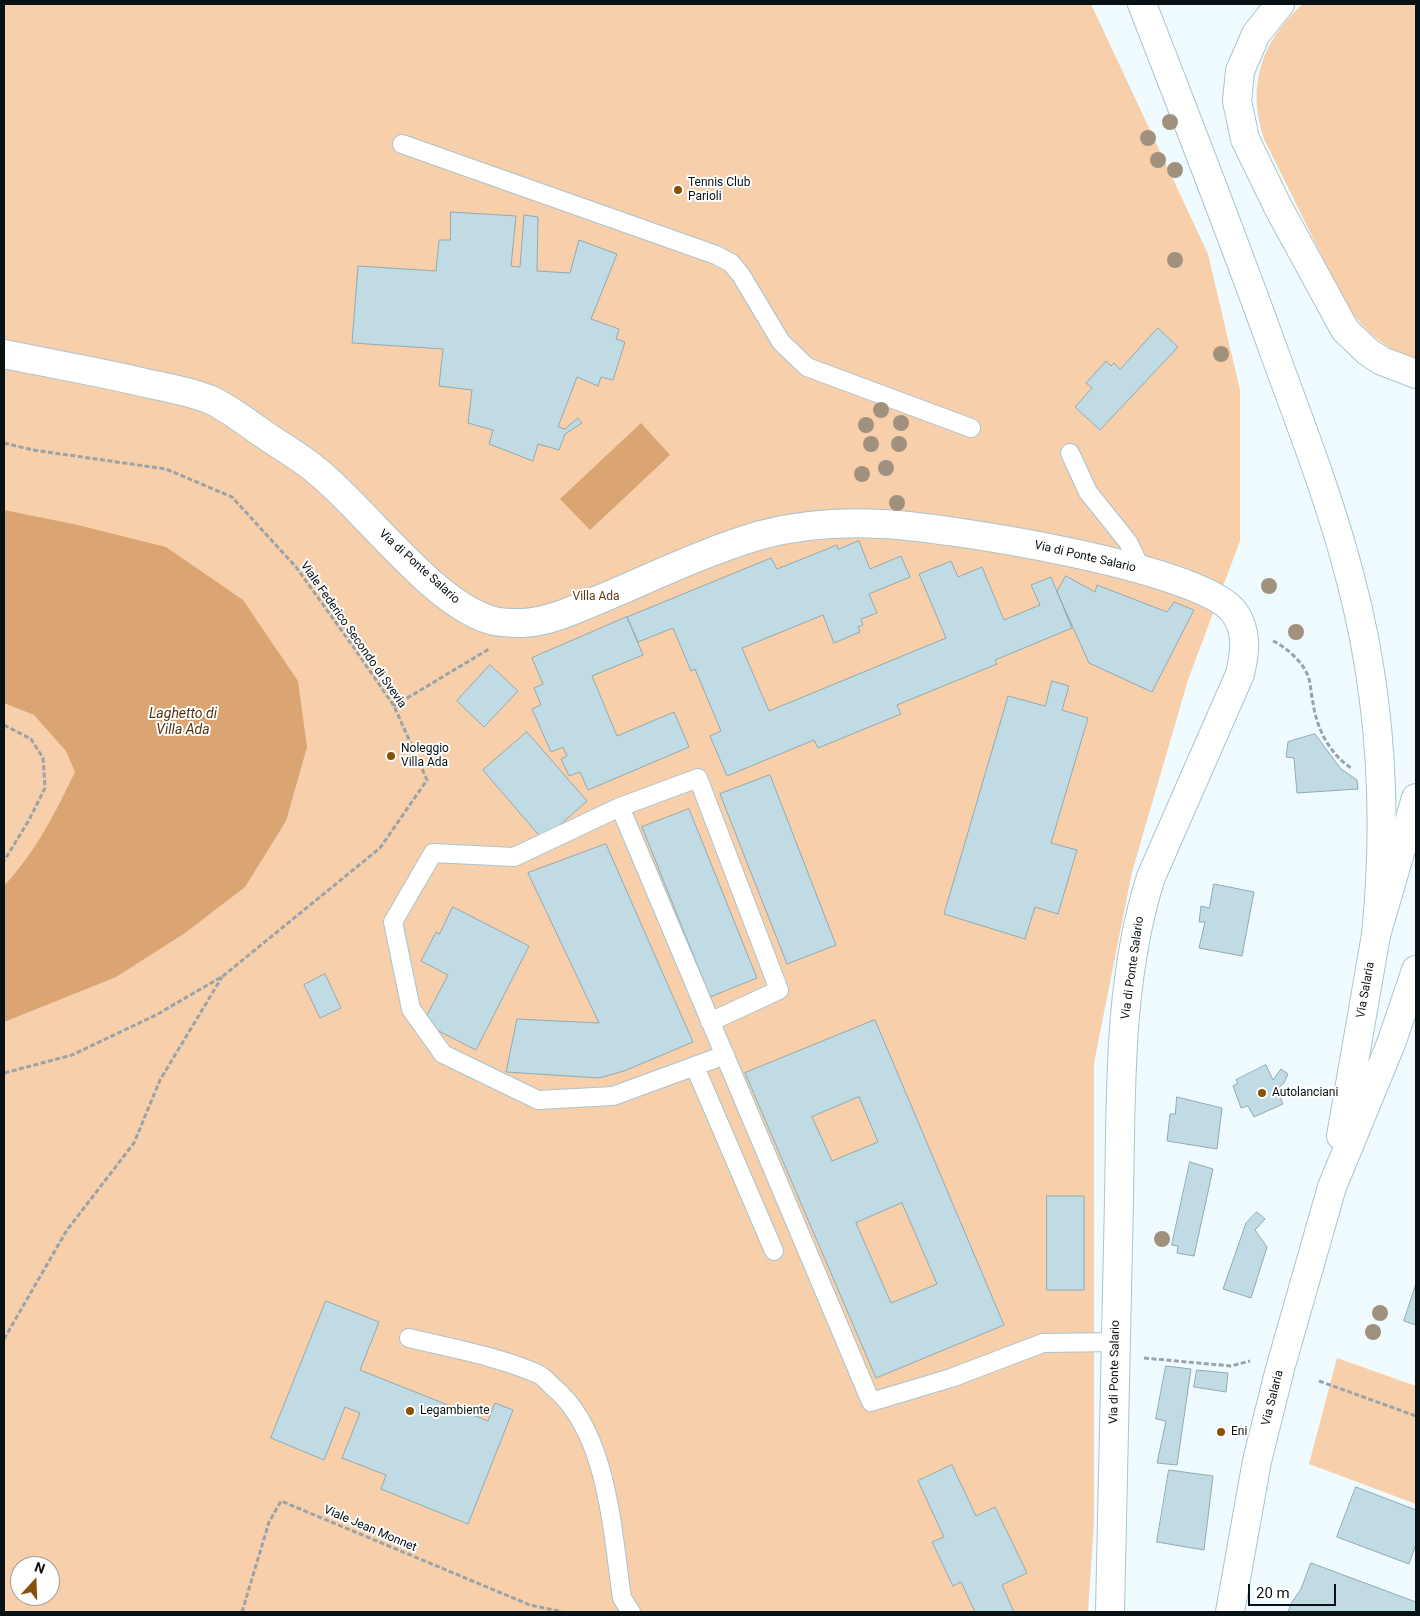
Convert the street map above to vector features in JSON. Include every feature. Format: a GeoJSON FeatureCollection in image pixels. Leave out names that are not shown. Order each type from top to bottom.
{"type":"FeatureCollection","features":[{"type":"Feature","properties":{"kind":"main road"},"geometry":{"type":"LineString","coordinates":[[1142,4],[1256,299],[1327,498],[1350,577],[1366,647],[1376,721],[1381,781],[1382,865],[1376,935]]}},
{"type":"Feature","properties":{"kind":"main road"},"geometry":{"type":"LineString","coordinates":[[1280,4],[1256,34],[1244,60],[1238,81],[1238,112],[1246,139],[1278,207],[1345,330],[1368,352],[1382,361],[1416,374]]}},
{"type":"Feature","properties":{"kind":"main road","name":"Via di Ponte Salario"},"geometry":{"type":"LineString","coordinates":[[4,354],[173,389],[209,399],[228,409],[318,471],[394,546],[452,599],[477,615],[494,621],[526,623],[552,617],[740,542],[787,530],[824,525],[872,524],[926,528],[1060,549],[1142,571],[1199,589],[1222,601],[1232,610],[1238,619],[1245,644],[1240,674],[1151,877],[1137,932],[1124,1041],[1110,1612]]}},
{"type":"Feature","properties":{"kind":"main road","name":"Via Salaria"},"geometry":{"type":"LineString","coordinates":[[1230,1612],[1259,1452],[1280,1370],[1332,1187],[1376,935],[1416,798]]}},
{"type":"Feature","properties":{"kind":"main road","name":"Via Salaria"},"geometry":{"type":"LineString","coordinates":[[1332,1187],[1392,1041],[1416,970]]}},
{"type":"Feature","properties":{"kind":"lane"},"geometry":{"type":"LineString","coordinates":[[402,144],[716,255],[731,263],[741,275],[781,342],[807,367],[971,428]]}},
{"type":"Feature","properties":{"kind":"lane"},"geometry":{"type":"LineString","coordinates":[[1070,454],[1088,492],[1128,542],[1142,571]]}},
{"type":"Feature","properties":{"kind":"lane"},"geometry":{"type":"LineString","coordinates":[[710,1022],[779,990],[698,778],[620,807],[514,857],[433,853],[393,922],[411,1009],[443,1054],[538,1100],[613,1096],[725,1055]]}},
{"type":"Feature","properties":{"kind":"lane"},"geometry":{"type":"LineString","coordinates":[[620,807],[871,1402],[951,1378],[1043,1343],[1116,1342]]}},
{"type":"Feature","properties":{"kind":"lane"},"geometry":{"type":"LineString","coordinates":[[694,1067],[774,1251]]}},
{"type":"Feature","properties":{"kind":"lane"},"geometry":{"type":"LineString","coordinates":[[409,1338],[480,1356],[539,1374],[566,1397],[584,1426],[604,1483],[622,1598],[631,1612]]}},
{"type":"Feature","properties":{"kind":"path","name":"Viale Federico Secondo di Svevia"},"geometry":{"type":"LineString","coordinates":[[4,443],[33,450],[166,469],[232,497],[296,567],[394,706],[427,780],[380,848],[223,976],[156,1015],[72,1055],[4,1073]]}},
{"type":"Feature","properties":{"kind":"path"},"geometry":{"type":"LineString","coordinates":[[1275,642],[1288,650],[1308,676],[1316,719],[1327,744],[1339,760],[1354,770]]}},
{"type":"Feature","properties":{"kind":"path"},"geometry":{"type":"LineString","coordinates":[[394,706],[490,648]]}},
{"type":"Feature","properties":{"kind":"path"},"geometry":{"type":"LineString","coordinates":[[4,725],[31,739],[43,758],[45,788],[29,820],[4,861]]}},
{"type":"Feature","properties":{"kind":"path"},"geometry":{"type":"LineString","coordinates":[[4,1339],[67,1230],[134,1143],[160,1080],[223,976]]}},
{"type":"Feature","properties":{"kind":"path"},"geometry":{"type":"LineString","coordinates":[[1151,1358],[1231,1366],[1250,1361]]}},
{"type":"Feature","properties":{"kind":"path"},"geometry":{"type":"LineString","coordinates":[[1319,1381],[1416,1416]]}},
{"type":"Feature","properties":{"kind":"path","name":"Viale Jean Monnet"},"geometry":{"type":"LineString","coordinates":[[242,1612],[269,1522],[281,1500],[530,1605],[563,1612]]}},
{"type":"Feature","properties":{"kind":"green space","name":"Villa Ada"},"geometry":{"type":"Polygon","coordinates":[[[4,4],[1091,4],[1208,254],[1240,390],[1240,541],[1188,680],[1132,872],[1094,1063],[1094,1521],[1088,1612],[4,1612],[4,4]]]}},
{"type":"Feature","properties":{"kind":"green space"},"geometry":{"type":"Polygon","coordinates":[[[1303,4],[1416,4],[1416,359],[1385,345],[1360,323],[1346,305],[1264,139],[1257,100],[1261,65],[1277,33],[1303,4]]]}},
{"type":"Feature","properties":{"kind":"green space"},"geometry":{"type":"Polygon","coordinates":[[[1337,1358],[1416,1386],[1416,1504],[1309,1464],[1337,1358]]]}},
{"type":"Feature","properties":{"kind":"water"},"geometry":{"type":"Polygon","coordinates":[[[641,423],[670,455],[590,530],[560,499],[641,423]]]}},
{"type":"Feature","properties":{"kind":"water","name":"Laghetto di Villa Ada"},"geometry":{"type":"Polygon","coordinates":[[[4,510],[78,525],[166,547],[243,600],[298,681],[307,747],[286,821],[245,887],[185,933],[116,977],[4,1022],[4,886],[16,873],[35,845],[75,772],[66,751],[34,715],[4,703],[4,510]]]}},
{"type":"Feature","properties":{"kind":"building"},"geometry":{"type":"Polygon","coordinates":[[[451,212],[516,216],[511,266],[520,267],[524,215],[538,217],[537,271],[570,273],[579,240],[617,254],[591,319],[619,329],[616,339],[625,342],[613,380],[601,377],[598,386],[577,377],[558,427],[565,429],[578,418],[582,423],[565,434],[559,450],[538,444],[533,461],[489,444],[493,430],[468,423],[472,390],[439,386],[443,349],[352,343],[358,266],[436,271],[439,240],[450,240],[451,212]]]}},
{"type":"Feature","properties":{"kind":"building"},"geometry":{"type":"Polygon","coordinates":[[[1158,328],[1178,347],[1100,430],[1075,407],[1092,388],[1086,383],[1106,361],[1111,366],[1114,363],[1120,369],[1158,328]]]}},
{"type":"Feature","properties":{"kind":"building"},"geometry":{"type":"Polygon","coordinates":[[[859,541],[870,569],[901,556],[910,577],[869,594],[877,613],[861,619],[863,625],[858,627],[860,632],[834,643],[823,615],[742,648],[769,711],[946,638],[919,574],[951,561],[958,577],[982,567],[1004,620],[1040,605],[1031,585],[1051,577],[1072,628],[995,660],[997,664],[897,705],[901,714],[818,748],[814,740],[727,776],[710,736],[721,731],[695,669],[691,671],[673,628],[638,642],[627,617],[771,558],[777,569],[837,545],[838,549],[859,541]]]}},
{"type":"Feature","properties":{"kind":"building"},"geometry":{"type":"Polygon","coordinates":[[[1066,576],[1095,592],[1097,585],[1167,612],[1174,602],[1194,610],[1152,692],[1089,663],[1057,592],[1066,576]]]}},
{"type":"Feature","properties":{"kind":"building"},"geometry":{"type":"Polygon","coordinates":[[[627,617],[643,655],[592,676],[617,736],[674,712],[689,747],[588,790],[580,772],[569,776],[561,759],[567,756],[563,747],[551,752],[532,709],[541,705],[534,688],[543,684],[532,658],[627,617]]]}},
{"type":"Feature","properties":{"kind":"building"},"geometry":{"type":"Polygon","coordinates":[[[490,665],[518,691],[484,727],[457,701],[490,665]]]}},
{"type":"Feature","properties":{"kind":"building"},"geometry":{"type":"Polygon","coordinates":[[[1052,681],[1069,686],[1062,710],[1088,718],[1051,843],[1077,850],[1058,914],[1035,907],[1025,939],[944,914],[1008,696],[1045,706],[1052,681]]]}},
{"type":"Feature","properties":{"kind":"building"},"geometry":{"type":"Polygon","coordinates":[[[527,732],[587,801],[543,840],[483,770],[527,732]]]}},
{"type":"Feature","properties":{"kind":"building"},"geometry":{"type":"Polygon","coordinates":[[[1315,734],[1341,769],[1357,780],[1358,789],[1297,793],[1294,758],[1286,757],[1288,742],[1315,734]]]}},
{"type":"Feature","properties":{"kind":"building"},"geometry":{"type":"Polygon","coordinates":[[[770,775],[836,945],[787,964],[720,794],[770,775]]]}},
{"type":"Feature","properties":{"kind":"building"},"geometry":{"type":"Polygon","coordinates":[[[689,809],[757,978],[710,997],[642,827],[689,809]]]}},
{"type":"Feature","properties":{"kind":"building"},"geometry":{"type":"Polygon","coordinates":[[[606,844],[693,1042],[624,1071],[599,1078],[506,1072],[517,1019],[599,1023],[528,873],[606,844]]]}},
{"type":"Feature","properties":{"kind":"building"},"geometry":{"type":"Polygon","coordinates":[[[1214,884],[1254,892],[1242,956],[1199,948],[1205,922],[1199,922],[1201,906],[1209,908],[1214,884]]]}},
{"type":"Feature","properties":{"kind":"building"},"geometry":{"type":"Polygon","coordinates":[[[453,907],[529,946],[476,1050],[423,1023],[448,975],[421,961],[436,932],[439,934],[453,907]]]}},
{"type":"Feature","properties":{"kind":"building"},"geometry":{"type":"Polygon","coordinates":[[[325,974],[341,1008],[320,1018],[304,985],[325,974]]]}},
{"type":"Feature","properties":{"kind":"building"},"geometry":{"type":"Polygon","coordinates":[[[875,1020],[1004,1325],[876,1378],[745,1073],[875,1020]],[[859,1097],[812,1117],[832,1161],[878,1142],[859,1097]],[[902,1203],[856,1223],[891,1303],[937,1284],[902,1203]]]}},
{"type":"Feature","properties":{"kind":"building"},"geometry":{"type":"Polygon","coordinates":[[[1266,1065],[1273,1080],[1281,1069],[1288,1074],[1284,1083],[1277,1089],[1283,1104],[1254,1117],[1248,1106],[1241,1108],[1233,1086],[1238,1083],[1236,1080],[1266,1065]]]}},
{"type":"Feature","properties":{"kind":"building"},"geometry":{"type":"Polygon","coordinates":[[[1177,1097],[1222,1108],[1217,1149],[1167,1141],[1170,1114],[1175,1114],[1177,1097]]]}},
{"type":"Feature","properties":{"kind":"building"},"geometry":{"type":"Polygon","coordinates":[[[1190,1162],[1213,1169],[1194,1256],[1177,1253],[1178,1246],[1172,1245],[1190,1162]]]}},
{"type":"Feature","properties":{"kind":"building"},"geometry":{"type":"Polygon","coordinates":[[[1047,1196],[1084,1196],[1084,1290],[1047,1290],[1047,1196]]]}},
{"type":"Feature","properties":{"kind":"building"},"geometry":{"type":"Polygon","coordinates":[[[1257,1212],[1265,1219],[1255,1230],[1267,1247],[1251,1298],[1223,1289],[1246,1223],[1257,1212]]]}},
{"type":"Feature","properties":{"kind":"building"},"geometry":{"type":"Polygon","coordinates":[[[1416,1284],[1416,1325],[1404,1321],[1416,1284]]]}},
{"type":"Feature","properties":{"kind":"building","name":"Legambiente"},"geometry":{"type":"Polygon","coordinates":[[[326,1301],[379,1322],[360,1370],[488,1421],[495,1403],[513,1410],[468,1524],[381,1489],[386,1475],[342,1458],[360,1413],[345,1407],[324,1460],[271,1438],[326,1301]]]}},
{"type":"Feature","properties":{"kind":"building"},"geometry":{"type":"Polygon","coordinates":[[[1166,1366],[1191,1369],[1177,1465],[1157,1463],[1166,1421],[1156,1419],[1166,1366]]]}},
{"type":"Feature","properties":{"kind":"building"},"geometry":{"type":"Polygon","coordinates":[[[1197,1370],[1228,1373],[1226,1392],[1194,1387],[1197,1370]]]}},
{"type":"Feature","properties":{"kind":"building"},"geometry":{"type":"Polygon","coordinates":[[[952,1465],[976,1516],[995,1507],[1027,1573],[1002,1585],[1014,1612],[975,1612],[961,1582],[953,1586],[932,1542],[944,1537],[918,1481],[952,1465]]]}},
{"type":"Feature","properties":{"kind":"building"},"geometry":{"type":"Polygon","coordinates":[[[1169,1470],[1213,1476],[1204,1550],[1157,1542],[1169,1470]]]}},
{"type":"Feature","properties":{"kind":"building"},"geometry":{"type":"Polygon","coordinates":[[[1356,1487],[1416,1510],[1416,1544],[1409,1564],[1337,1537],[1356,1487]]]}},
{"type":"Feature","properties":{"kind":"building"},"geometry":{"type":"Polygon","coordinates":[[[1311,1563],[1416,1602],[1416,1612],[1288,1612],[1301,1589],[1311,1563]]]}},
{"type":"Feature","properties":{"kind":"place","name":"Tennis Club Parioli"},"geometry":{"type":"Point","coordinates":[678,190]}},
{"type":"Feature","properties":{"kind":"place","name":"Noleggio Villa Ada"},"geometry":{"type":"Point","coordinates":[391,756]}},
{"type":"Feature","properties":{"kind":"place","name":"Autolanciani"},"geometry":{"type":"Point","coordinates":[1262,1093]}},
{"type":"Feature","properties":{"kind":"place","name":"Legambiente"},"geometry":{"type":"Point","coordinates":[410,1411]}},
{"type":"Feature","properties":{"kind":"place","name":"Eni"},"geometry":{"type":"Point","coordinates":[1221,1432]}}]}
